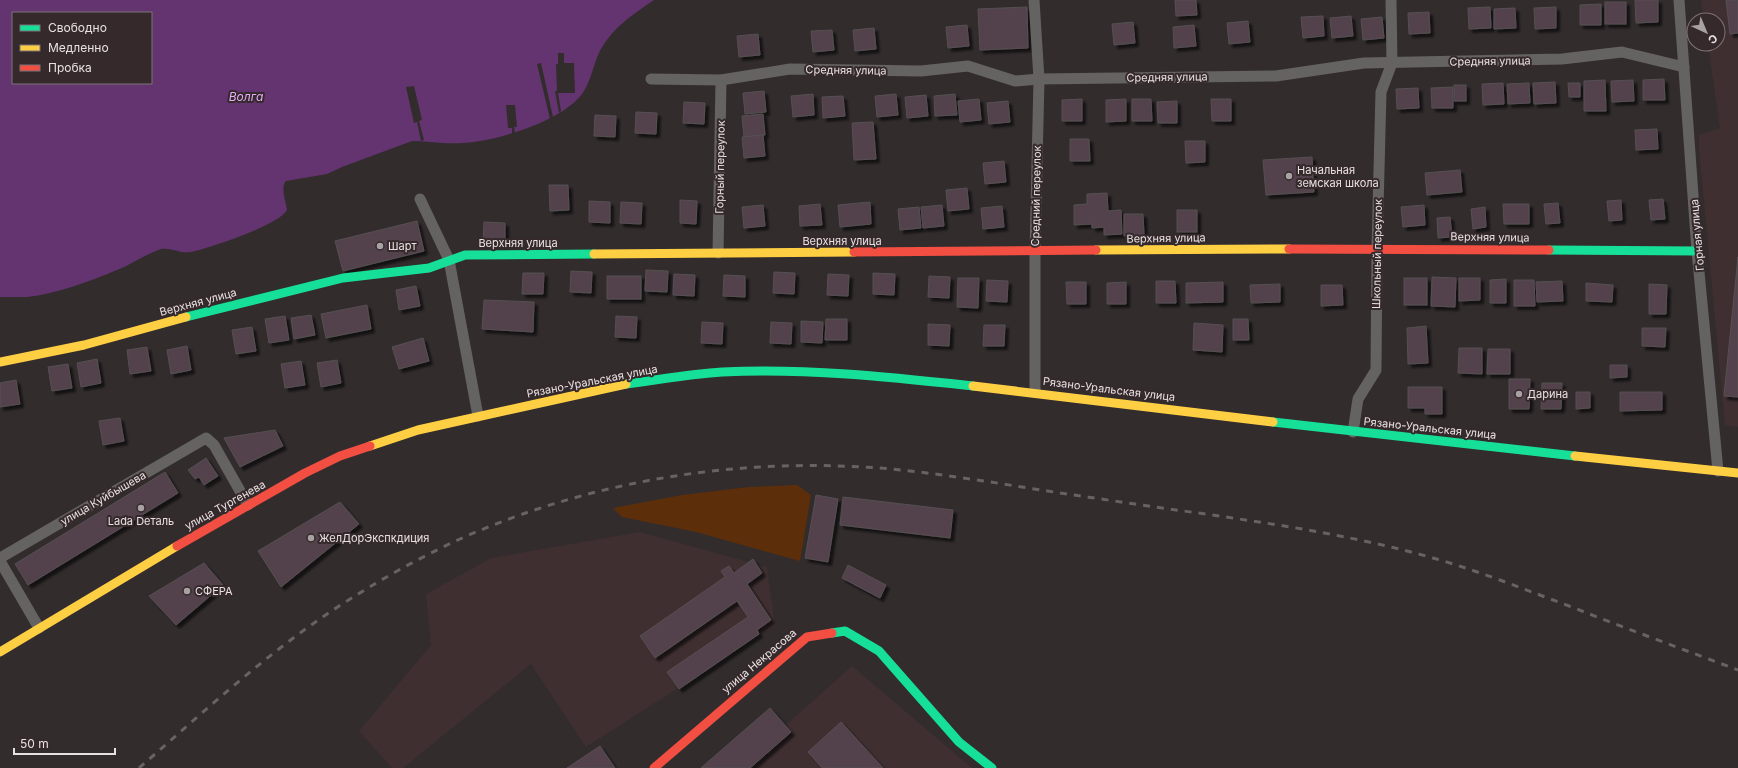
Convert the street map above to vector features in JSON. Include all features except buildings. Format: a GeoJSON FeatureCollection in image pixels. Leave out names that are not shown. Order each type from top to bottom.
{"type":"FeatureCollection","features":[{"type":"Feature","properties":{"kind":"street","name":"Средний переулок"},"geometry":{"type":"LineString","coordinates":[[1034,0],[1039,79],[1035,251],[1035,392]]}},
{"type":"Feature","properties":{"kind":"street","name":"Школьный переулок"},"geometry":{"type":"LineString","coordinates":[[1353,432],[1358,400],[1376,370],[1381,92],[1392,62],[1391,0]]}},
{"type":"Feature","properties":{"kind":"street","name":"Горная улица"},"geometry":{"type":"LineString","coordinates":[[1679,0],[1697,251],[1718,471]]}},
{"type":"Feature","properties":{"kind":"street","name":"Средняя улица"},"geometry":{"type":"LineString","coordinates":[[652,79],[721,80],[790,69],[921,71],[968,66],[1015,81],[1039,79],[1276,76],[1364,63],[1562,59],[1622,52],[1684,67]]}},
{"type":"Feature","properties":{"kind":"street","name":"Горный переулок"},"geometry":{"type":"LineString","coordinates":[[718,253],[721,80]]}},
{"type":"Feature","properties":{"kind":"street"},"geometry":{"type":"LineString","coordinates":[[420,199],[449,260],[478,416]]}},
{"type":"Feature","properties":{"kind":"street","name":"Верхняя улица"},"geometry":{"type":"LineString","coordinates":[[0,362],[84,345],[216,309],[343,278],[429,268],[465,255],[1377,248],[1697,251]]}},
{"type":"Feature","properties":{"kind":"street","name":"Рязано-Уральская улица"},"geometry":{"type":"LineString","coordinates":[[478,416],[626,384],[721,372],[793,371],[848,373],[1035,392],[1353,432],[1738,472]]}},
{"type":"Feature","properties":{"kind":"street","name":"улица Тургенева"},"geometry":{"type":"LineString","coordinates":[[0,652],[195,535],[305,473],[340,456],[418,430],[478,416]]}},
{"type":"Feature","properties":{"kind":"street","name":"улица Куйбышева"},"geometry":{"type":"LineString","coordinates":[[0,558],[206,438],[214,445],[248,505]]}},
{"type":"Feature","properties":{"kind":"street"},"geometry":{"type":"LineString","coordinates":[[0,561],[39,628]]}},
{"type":"Feature","properties":{"kind":"street","name":"улица Некрасова"},"geometry":{"type":"LineString","coordinates":[[654,768],[807,637],[844,632],[879,651],[959,742],[992,768]]}},
{"type":"Feature","properties":{"kind":"shaded area"},"geometry":{"type":"Polygon","coordinates":[[[1701,0],[1738,0],[1738,427],[1725,425],[1699,149],[1699,135],[1720,128],[1709,52],[1726,52],[1726,12],[1703,12],[1701,0]]]}},
{"type":"Feature","properties":{"kind":"shaded area"},"geometry":{"type":"Polygon","coordinates":[[[797,485],[811,495],[800,561],[696,532],[622,517],[613,508],[682,495],[749,487],[797,485]]]}},
{"type":"Feature","properties":{"kind":"shaded area"},"geometry":{"type":"Polygon","coordinates":[[[640,532],[767,567],[775,626],[586,747],[531,664],[403,768],[392,768],[359,731],[431,645],[426,594],[491,558],[640,532]]]}},
{"type":"Feature","properties":{"kind":"shaded area"},"geometry":{"type":"Polygon","coordinates":[[[852,666],[972,768],[738,768],[852,666]]]}},
{"type":"Feature","properties":{"kind":"water","name":"Волга"},"geometry":{"type":"Polygon","coordinates":[[[0,0],[654,0],[622,23],[609,37],[598,55],[587,85],[578,99],[557,115],[545,121],[504,136],[467,143],[412,141],[327,174],[286,181],[283,190],[287,210],[281,216],[258,229],[213,246],[191,252],[161,249],[123,268],[85,283],[50,293],[27,297],[0,297],[0,0]]]}},
{"type":"Feature","properties":{"kind":"pier"},"geometry":{"type":"Polygon","coordinates":[[[558,53],[564,53],[564,63],[574,63],[575,93],[558,93],[561,111],[559,113],[555,91],[557,91],[556,64],[558,64],[558,53]]]}},
{"type":"Feature","properties":{"kind":"pier"},"geometry":{"type":"Polygon","coordinates":[[[541,63],[553,117],[550,119],[537,64],[541,63]]]}},
{"type":"Feature","properties":{"kind":"pier"},"geometry":{"type":"Polygon","coordinates":[[[414,86],[422,120],[419,121],[424,140],[421,141],[417,122],[414,123],[406,87],[414,86]]]}},
{"type":"Feature","properties":{"kind":"pier"},"geometry":{"type":"Polygon","coordinates":[[[506,105],[515,105],[517,127],[514,127],[515,133],[512,134],[512,128],[508,128],[506,105]]]}},
{"type":"Feature","properties":{"kind":"railway"},"geometry":{"type":"LineString","coordinates":[[139,768],[240,680],[319,619],[402,568],[445,546],[508,520],[556,503],[606,490],[657,479],[760,467],[863,467],[911,471],[1327,533],[1403,550],[1473,570],[1738,670]]}},
{"type":"Feature","properties":{"kind":"traffic: fast"},"geometry":{"type":"LineString","coordinates":[[1549,250],[1697,251]]}},
{"type":"Feature","properties":{"kind":"traffic: fast"},"geometry":{"type":"LineString","coordinates":[[186,317],[343,278],[429,268],[465,255],[594,254]]}},
{"type":"Feature","properties":{"kind":"traffic: fast"},"geometry":{"type":"LineString","coordinates":[[626,384],[722,372],[785,371],[848,374],[973,386]]}},
{"type":"Feature","properties":{"kind":"traffic: fast"},"geometry":{"type":"LineString","coordinates":[[1273,422],[1575,456]]}},
{"type":"Feature","properties":{"kind":"traffic: fast"},"geometry":{"type":"LineString","coordinates":[[832,633],[845,631],[879,651],[959,742],[992,768]]}},
{"type":"Feature","properties":{"kind":"traffic: slow"},"geometry":{"type":"LineString","coordinates":[[1096,250],[1289,249]]}},
{"type":"Feature","properties":{"kind":"traffic: slow"},"geometry":{"type":"LineString","coordinates":[[594,254],[854,252]]}},
{"type":"Feature","properties":{"kind":"traffic: slow"},"geometry":{"type":"LineString","coordinates":[[0,362],[84,345],[186,317]]}},
{"type":"Feature","properties":{"kind":"traffic: slow"},"geometry":{"type":"LineString","coordinates":[[370,446],[418,430],[626,384]]}},
{"type":"Feature","properties":{"kind":"traffic: slow"},"geometry":{"type":"LineString","coordinates":[[973,386],[1273,422]]}},
{"type":"Feature","properties":{"kind":"traffic: slow"},"geometry":{"type":"LineString","coordinates":[[1575,456],[1738,473]]}},
{"type":"Feature","properties":{"kind":"traffic: slow"},"geometry":{"type":"LineString","coordinates":[[0,652],[177,546]]}},
{"type":"Feature","properties":{"kind":"traffic: jam"},"geometry":{"type":"LineString","coordinates":[[1289,249],[1549,250]]}},
{"type":"Feature","properties":{"kind":"traffic: jam"},"geometry":{"type":"LineString","coordinates":[[854,252],[1096,250]]}},
{"type":"Feature","properties":{"kind":"traffic: jam"},"geometry":{"type":"LineString","coordinates":[[177,546],[305,473],[340,456],[370,446]]}},
{"type":"Feature","properties":{"kind":"traffic: jam"},"geometry":{"type":"LineString","coordinates":[[654,768],[807,637],[832,633]]}},
{"type":"Feature","properties":{"kind":"place","name":"Начальная земская школа"},"geometry":{"type":"Point","coordinates":[1289,176]}},
{"type":"Feature","properties":{"kind":"place","name":"Шарт"},"geometry":{"type":"Point","coordinates":[380,246]}},
{"type":"Feature","properties":{"kind":"place","name":"Дарина"},"geometry":{"type":"Point","coordinates":[1519,394]}},
{"type":"Feature","properties":{"kind":"place","name":"Lada Dеталь"},"geometry":{"type":"Point","coordinates":[141,508]}},
{"type":"Feature","properties":{"kind":"place","name":"ЖелДорЭкспкдиция"},"geometry":{"type":"Point","coordinates":[311,538]}},
{"type":"Feature","properties":{"kind":"place","name":"СФЕРА"},"geometry":{"type":"Point","coordinates":[187,591]}}]}
